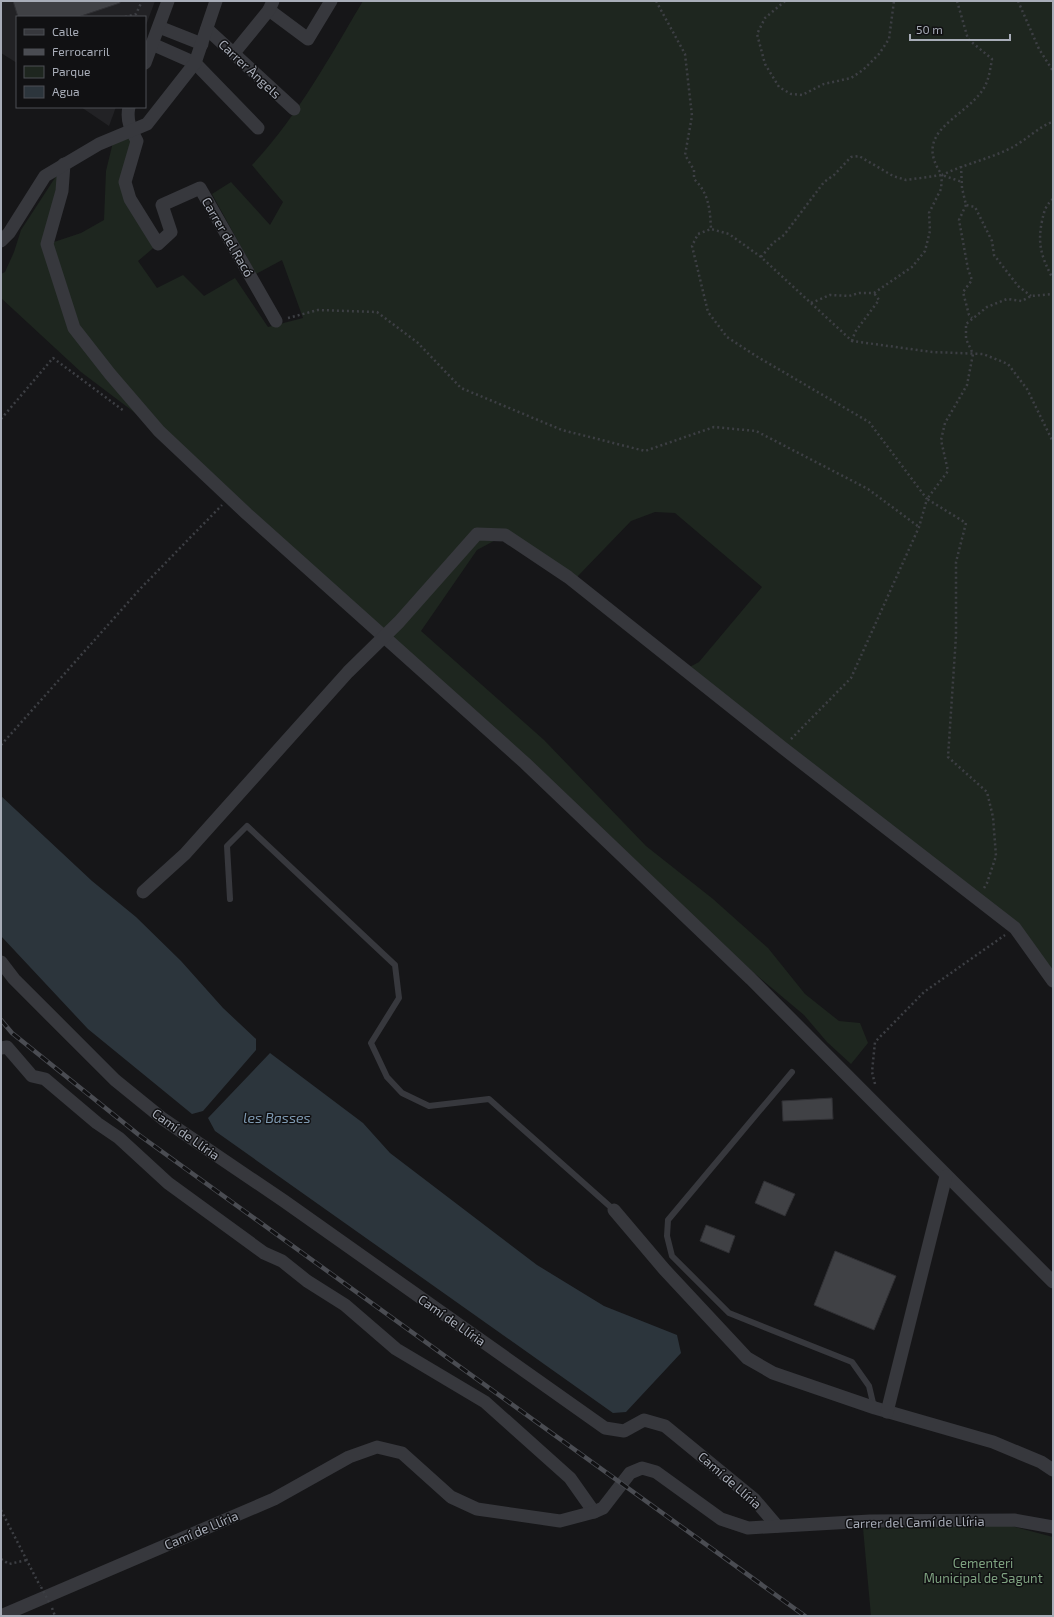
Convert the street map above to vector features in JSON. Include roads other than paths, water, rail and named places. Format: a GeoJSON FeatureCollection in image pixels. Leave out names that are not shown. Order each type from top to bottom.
{"type":"FeatureCollection","features":[{"type":"Feature","properties":{"kind":"street"},"geometry":{"type":"LineString","coordinates":[[146,60],[168,1]]}},
{"type":"Feature","properties":{"kind":"street"},"geometry":{"type":"LineString","coordinates":[[1,241],[9,233],[45,176],[99,144],[147,124],[195,63],[216,1]]}},
{"type":"Feature","properties":{"kind":"street"},"geometry":{"type":"LineString","coordinates":[[234,53],[271,6],[308,39],[331,1]]}},
{"type":"Feature","properties":{"kind":"street"},"geometry":{"type":"LineString","coordinates":[[158,27],[202,44]]}},
{"type":"Feature","properties":{"kind":"street","name":"Carrer Àngels"},"geometry":{"type":"LineString","coordinates":[[207,30],[234,53],[294,110]]}},
{"type":"Feature","properties":{"kind":"street"},"geometry":{"type":"LineString","coordinates":[[152,44],[195,63],[258,128]]}},
{"type":"Feature","properties":{"kind":"street"},"geometry":{"type":"LineString","coordinates":[[129,108],[127,116],[131,131]]}},
{"type":"Feature","properties":{"kind":"street","name":"Carrer del Racó"},"geometry":{"type":"LineString","coordinates":[[131,131],[137,141],[125,182],[130,199],[158,244],[171,232],[162,205],[200,188],[276,321]]}},
{"type":"Feature","properties":{"kind":"street"},"geometry":{"type":"LineString","coordinates":[[64,164],[62,191],[47,244],[74,328],[110,374],[159,431],[229,498],[385,636],[525,763],[751,979],[1053,1282]]}},
{"type":"Feature","properties":{"kind":"street"},"geometry":{"type":"LineString","coordinates":[[143,892],[185,854],[348,672],[385,636],[477,534],[505,535],[568,577],[783,748],[1015,928],[1053,981]]}},
{"type":"Feature","properties":{"kind":"street","name":"Camí de Llíria"},"geometry":{"type":"LineString","coordinates":[[1,962],[14,979],[115,1080],[163,1119],[284,1201],[605,1428],[624,1431],[644,1420],[665,1426],[754,1499],[777,1526]]}},
{"type":"Feature","properties":{"kind":"street"},"geometry":{"type":"LineString","coordinates":[[1,1048],[7,1047],[32,1076],[45,1079],[97,1123],[119,1138],[168,1183],[187,1197],[264,1253],[282,1261],[307,1281],[345,1305],[396,1349],[485,1402],[570,1478],[594,1512]]}},
{"type":"Feature","properties":{"kind":"street"},"geometry":{"type":"LineString","coordinates":[[888,1412],[946,1176]]}},
{"type":"Feature","properties":{"kind":"street"},"geometry":{"type":"LineString","coordinates":[[614,1210],[664,1269],[747,1358],[773,1373],[875,1408],[993,1442],[1042,1462],[1053,1470]]}},
{"type":"Feature","properties":{"kind":"street","name":"Camí de Llíria"},"geometry":{"type":"LineString","coordinates":[[1,1616],[274,1499],[349,1457],[377,1447],[402,1454],[451,1497],[477,1509],[560,1520],[594,1512],[603,1508],[630,1473],[642,1468],[656,1472],[721,1519],[748,1528],[777,1526]]}},
{"type":"Feature","properties":{"kind":"street","name":"Carrer del Camí de Llíria"},"geometry":{"type":"LineString","coordinates":[[777,1526],[870,1521],[1014,1520],[1053,1527]]}},
{"type":"Feature","properties":{"kind":"lane"},"geometry":{"type":"LineString","coordinates":[[230,899],[227,846],[248,826],[395,965],[399,998],[371,1043],[387,1077],[402,1093],[429,1106],[489,1099],[614,1210]]}},
{"type":"Feature","properties":{"kind":"lane"},"geometry":{"type":"LineString","coordinates":[[792,1072],[668,1220],[667,1236],[672,1256],[729,1313],[852,1362],[869,1386],[875,1408]]}},
{"type":"Feature","properties":{"kind":"water","name":"les Basses"},"geometry":{"type":"Polygon","coordinates":[[[1,796],[92,881],[136,917],[181,961],[223,1008],[256,1039],[256,1050],[203,1111],[192,1114],[88,1029],[1,936],[1,796]]]}},
{"type":"Feature","properties":{"kind":"water","name":"les Basses"},"geometry":{"type":"Polygon","coordinates":[[[270,1053],[363,1123],[390,1153],[537,1265],[604,1306],[677,1335],[681,1353],[626,1412],[613,1413],[215,1131],[208,1118],[270,1053]]]}},
{"type":"Feature","properties":{"kind":"railway"},"geometry":{"type":"LineString","coordinates":[[1,1020],[12,1033],[139,1135],[805,1616]]}},
{"type":"Feature","properties":{"kind":"park label","name":"Cementeri Municipal de Sagunt"},"geometry":{"type":"Point","coordinates":[983,1570]}}]}
